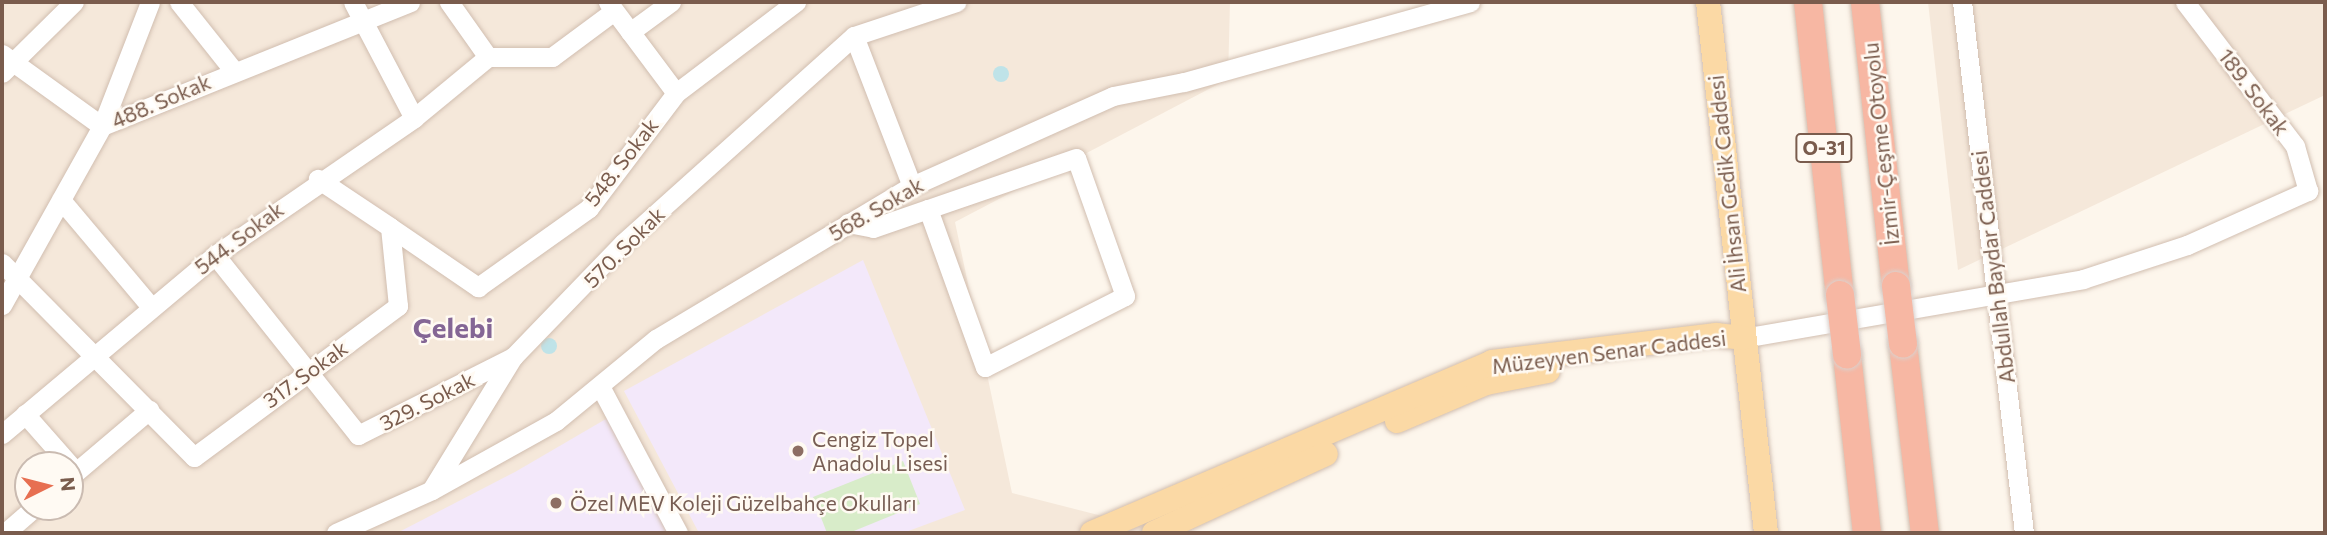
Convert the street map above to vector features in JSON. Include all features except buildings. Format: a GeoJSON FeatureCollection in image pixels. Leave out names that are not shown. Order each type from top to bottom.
{"type":"FeatureCollection","features":[{"type":"Feature","properties":{"kind":"highway","name":"O-31"},"geometry":{"type":"LineString","coordinates":[[1808,2],[1867,533]]}},
{"type":"Feature","properties":{"kind":"highway","name":"İzmir-Çeşme Otoyolu"},"geometry":{"type":"LineString","coordinates":[[1865,2],[1925,533]]}},
{"type":"Feature","properties":{"kind":"main road","name":"Ali İhsan Gedik Caddesi"},"geometry":{"type":"LineString","coordinates":[[1708,2],[1766,533]]}},
{"type":"Feature","properties":{"kind":"main road","name":"Müzeyyen Senar Caddesi"},"geometry":{"type":"LineString","coordinates":[[1092,533],[1492,362],[1716,335],[1743,338]]}},
{"type":"Feature","properties":{"kind":"main road","name":"Müzeyyen Senar Caddesi"},"geometry":{"type":"LineString","coordinates":[[1154,533],[1486,383],[1715,352],[1743,338]]}},
{"type":"Feature","properties":{"kind":"street"},"geometry":{"type":"LineString","coordinates":[[74,2],[5,63],[102,126],[150,2]]}},
{"type":"Feature","properties":{"kind":"street"},"geometry":{"type":"LineString","coordinates":[[179,2],[233,70]]}},
{"type":"Feature","properties":{"kind":"street"},"geometry":{"type":"LineString","coordinates":[[353,2],[366,22],[414,118]]}},
{"type":"Feature","properties":{"kind":"street","name":"488. Sokak"},"geometry":{"type":"LineString","coordinates":[[2,304],[102,126],[233,70],[366,22],[410,2]]}},
{"type":"Feature","properties":{"kind":"street"},"geometry":{"type":"LineString","coordinates":[[449,2],[488,57],[552,57],[611,6],[676,93]]}},
{"type":"Feature","properties":{"kind":"street"},"geometry":{"type":"LineString","coordinates":[[630,32],[671,2]]}},
{"type":"Feature","properties":{"kind":"street","name":"548. Sokak"},"geometry":{"type":"LineString","coordinates":[[390,227],[478,287],[589,208],[676,93],[796,2]]}},
{"type":"Feature","properties":{"kind":"street"},"geometry":{"type":"LineString","coordinates":[[912,186],[854,36],[956,2]]}},
{"type":"Feature","properties":{"kind":"street","name":"568. Sokak"},"geometry":{"type":"LineString","coordinates":[[336,533],[432,490],[556,421],[601,388],[656,340],[912,186],[1113,96],[1184,82],[1470,2]]}},
{"type":"Feature","properties":{"kind":"street","name":"Abdullah Baydar Caddesi"},"geometry":{"type":"LineString","coordinates":[[1962,2],[2024,533]]}},
{"type":"Feature","properties":{"kind":"street","name":"189. Sokak"},"geometry":{"type":"LineString","coordinates":[[1996,297],[2083,279],[2187,245],[2308,191],[2295,146],[2185,2]]}},
{"type":"Feature","properties":{"kind":"street","name":"570. Sokak"},"geometry":{"type":"LineString","coordinates":[[432,490],[513,357],[623,243],[854,36]]}},
{"type":"Feature","properties":{"kind":"street","name":"544. Sokak"},"geometry":{"type":"LineString","coordinates":[[2,434],[96,352],[215,255],[317,178],[414,118],[488,57]]}},
{"type":"Feature","properties":{"kind":"street"},"geometry":{"type":"LineString","coordinates":[[848,223],[873,228],[928,209],[1076,158],[1125,296],[985,367],[928,209]]}},
{"type":"Feature","properties":{"kind":"street"},"geometry":{"type":"LineString","coordinates":[[317,178],[390,227]]}},
{"type":"Feature","properties":{"kind":"street"},"geometry":{"type":"LineString","coordinates":[[61,200],[151,307]]}},
{"type":"Feature","properties":{"kind":"street","name":"317. Sokak"},"geometry":{"type":"LineString","coordinates":[[2,263],[19,276],[96,352],[194,457],[398,306],[390,227]]}},
{"type":"Feature","properties":{"kind":"street","name":"329. Sokak"},"geometry":{"type":"LineString","coordinates":[[215,255],[310,371],[358,435],[513,357]]}},
{"type":"Feature","properties":{"kind":"street"},"geometry":{"type":"LineString","coordinates":[[1743,338],[1996,297]]}},
{"type":"Feature","properties":{"kind":"street"},"geometry":{"type":"LineString","coordinates":[[601,388],[678,533]]}},
{"type":"Feature","properties":{"kind":"street"},"geometry":{"type":"LineString","coordinates":[[84,460],[149,410]]}},
{"type":"Feature","properties":{"kind":"street"},"geometry":{"type":"LineString","coordinates":[[25,414],[55,451]]}},
{"type":"Feature","properties":{"kind":"street"},"geometry":{"type":"LineString","coordinates":[[4,533],[18,521]]}},
{"type":"Feature","properties":{"kind":"shaded area"},"geometry":{"type":"Polygon","coordinates":[[[2,2],[1230,2],[1228,79],[955,222],[1012,493],[1169,533],[2,533],[2,2]]]}},
{"type":"Feature","properties":{"kind":"shaded area"},"geometry":{"type":"Polygon","coordinates":[[[1928,2],[2325,2],[2325,95],[1958,270],[1928,2]]]}},
{"type":"Feature","properties":{"kind":"shaded area","name":"Cengiz Topel Anadolu Lisesi"},"geometry":{"type":"Polygon","coordinates":[[[863,260],[965,510],[903,533],[699,533],[624,391],[863,260]]]}},
{"type":"Feature","properties":{"kind":"shaded area","name":"Özel MEV Koleji Güzelbahçe Okulları"},"geometry":{"type":"Polygon","coordinates":[[[611,416],[671,533],[397,533],[515,472],[611,416]]]}},
{"type":"Feature","properties":{"kind":"green space"},"geometry":{"type":"Polygon","coordinates":[[[903,461],[920,504],[849,533],[827,533],[813,497],[903,461]]]}},
{"type":"Feature","properties":{"kind":"water"},"geometry":{"type":"Polygon","coordinates":[[[998,66],[1004,66],[1009,74],[1007,80],[998,82],[993,77],[993,71],[998,66]]]}},
{"type":"Feature","properties":{"kind":"water"},"geometry":{"type":"Polygon","coordinates":[[[549,338],[555,340],[555,352],[549,354],[543,352],[541,346],[543,340],[549,338]]]}},
{"type":"Feature","properties":{"kind":"place","name":"Cengiz Topel Anadolu Lisesi"},"geometry":{"type":"Point","coordinates":[798,451]}},
{"type":"Feature","properties":{"kind":"place","name":"Özel MEV Koleji Güzelbahçe Okulları"},"geometry":{"type":"Point","coordinates":[556,503]}},
{"type":"Feature","properties":{"kind":"district","name":"Çelebi"},"geometry":{"type":"Point","coordinates":[453,327]}}]}
